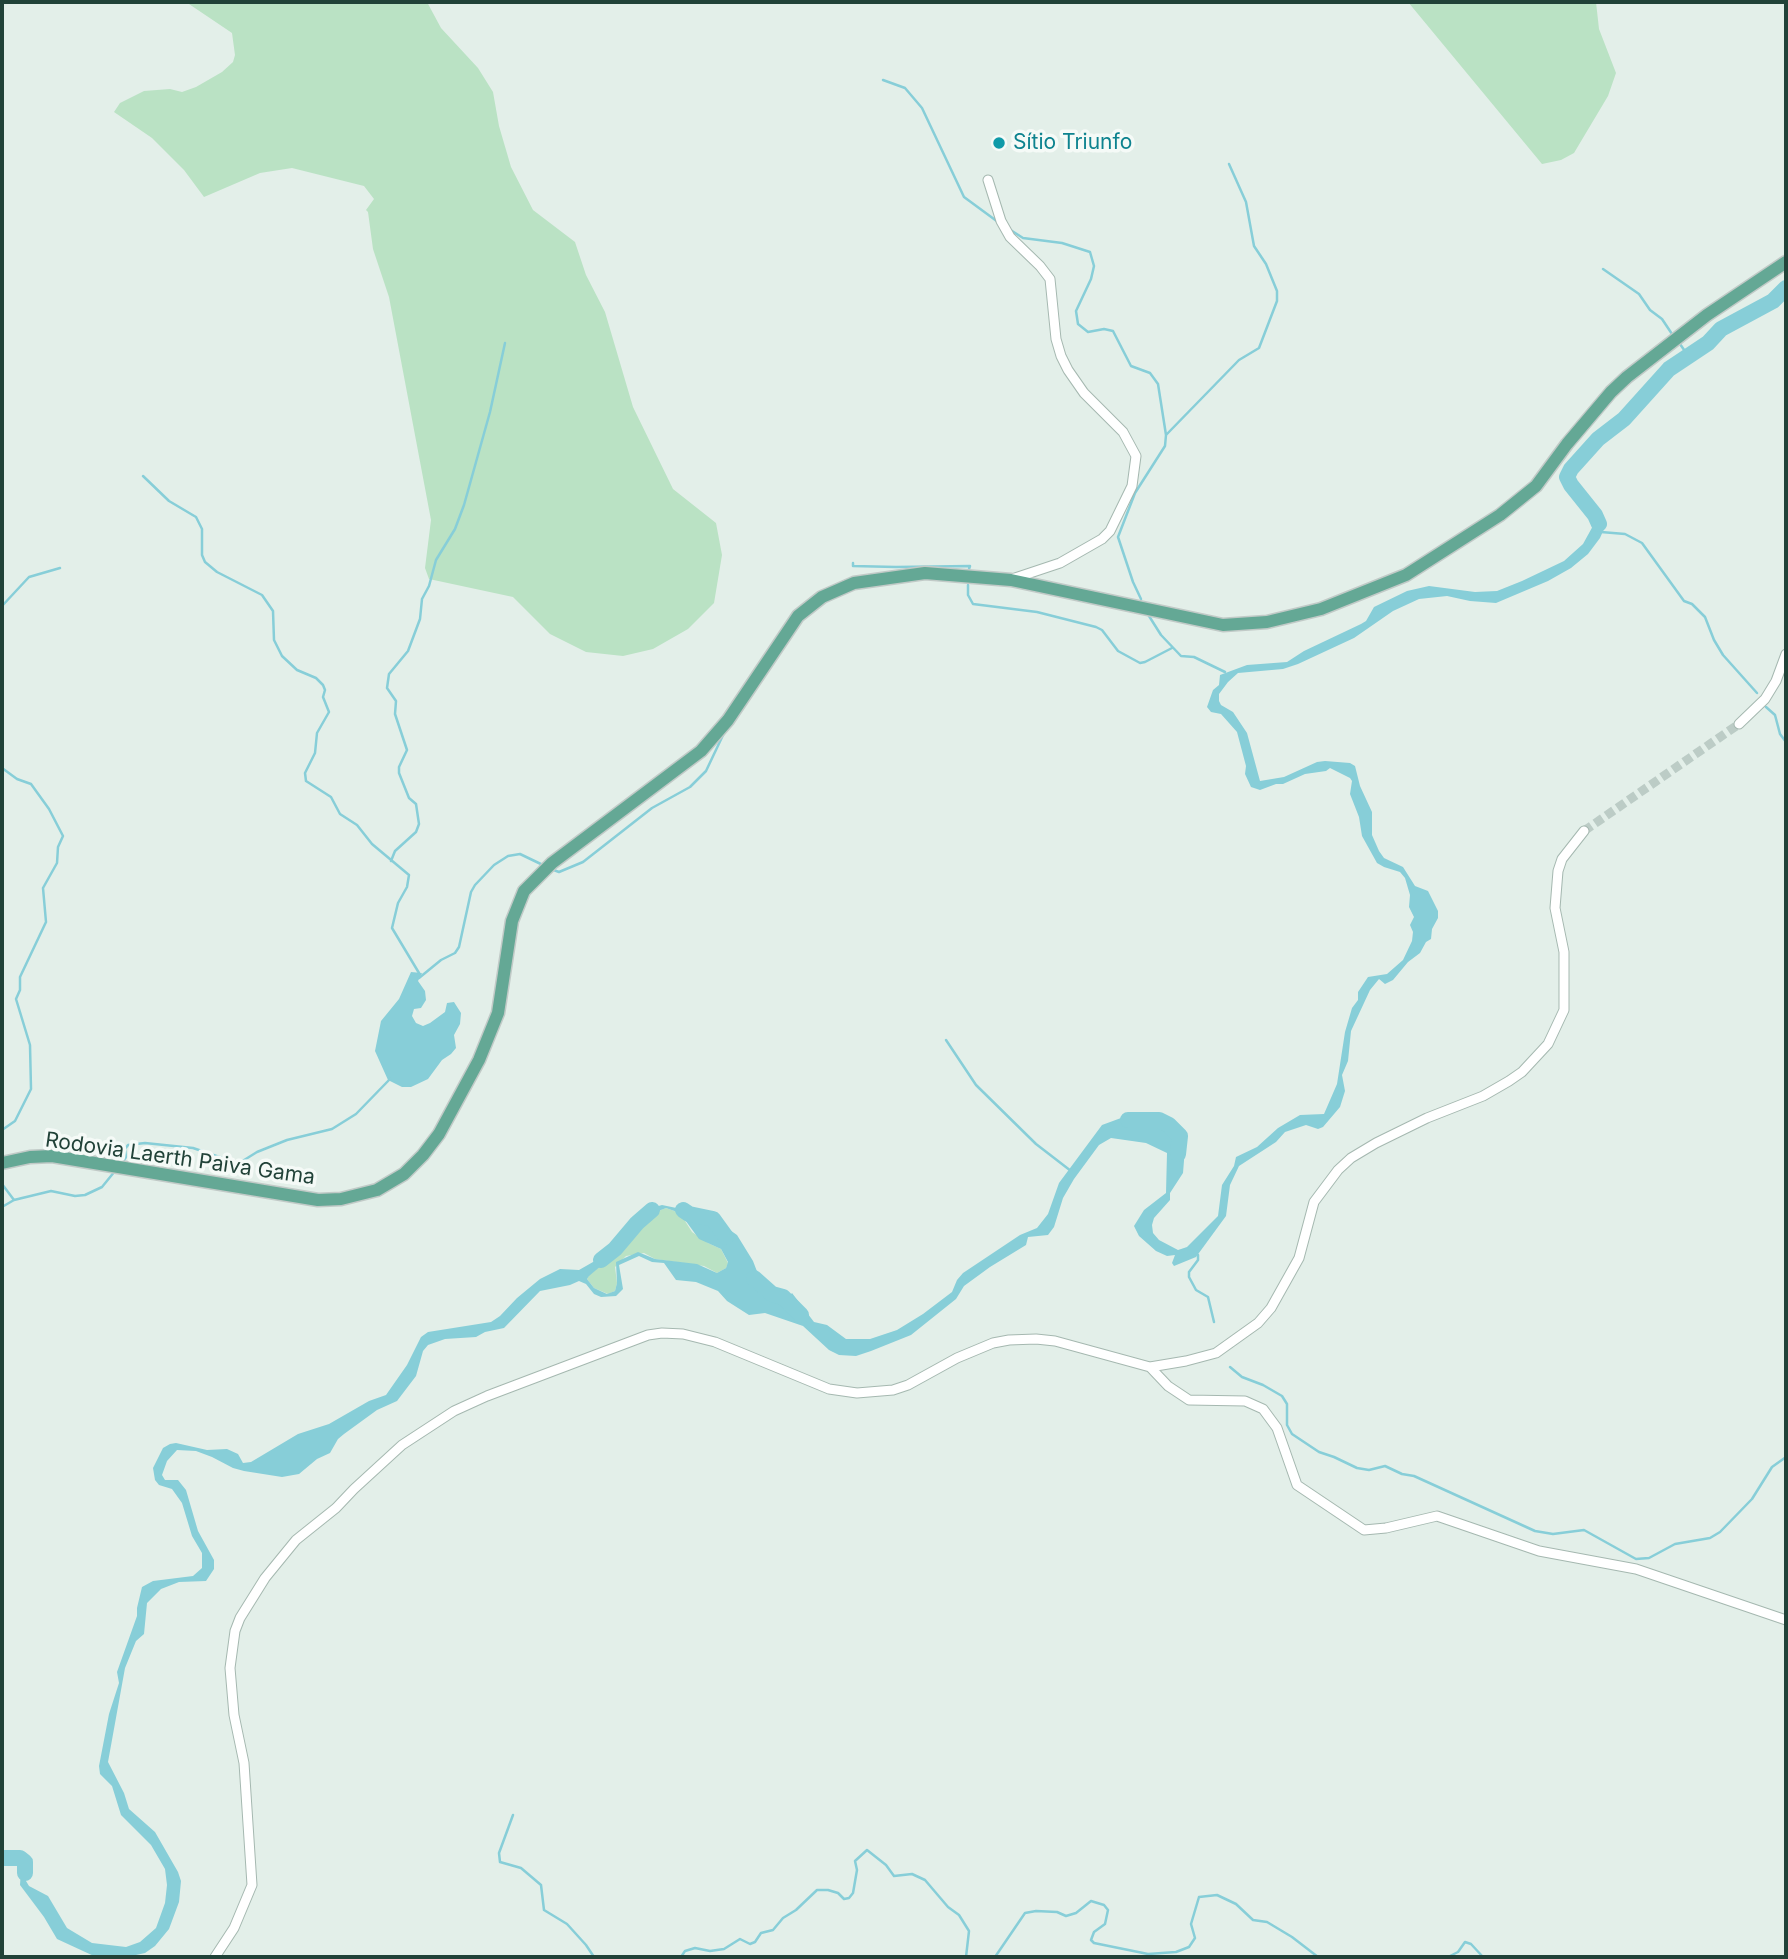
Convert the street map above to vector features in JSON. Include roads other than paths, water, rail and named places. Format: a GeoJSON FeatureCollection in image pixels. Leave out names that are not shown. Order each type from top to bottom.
{"type":"FeatureCollection","features":[{"type":"Feature","properties":{"kind":"main road","name":"Rodovia Laerth Paiva Gama"},"geometry":{"type":"LineString","coordinates":[[2,1163],[52,1156],[318,1200],[361,1195],[390,1183],[414,1165],[439,1134],[479,1060],[498,1013],[512,921],[524,891],[552,863],[701,751],[728,720],[798,616],[810,606],[838,589],[864,581],[925,573],[1011,580],[1223,625],[1267,622],[1321,609],[1388,583],[1458,542],[1528,493],[1588,419],[1627,377],[1707,315],[1786,262]]}},
{"type":"Feature","properties":{"kind":"street"},"geometry":{"type":"LineString","coordinates":[[988,180],[1000,220],[1010,237],[1050,279],[1056,339],[1068,370],[1084,393],[1123,432],[1136,456],[1132,486],[1116,523],[1102,539],[1060,563],[1011,580]]}},
{"type":"Feature","properties":{"kind":"street"},"geometry":{"type":"LineString","coordinates":[[1739,724],[1765,699],[1776,681],[1786,654]]}},
{"type":"Feature","properties":{"kind":"street"},"geometry":{"type":"LineString","coordinates":[[215,1957],[234,1927],[252,1885],[244,1763],[234,1715],[230,1668],[234,1631],[265,1578],[296,1540],[336,1508],[402,1445],[454,1411],[524,1380],[648,1335],[662,1333],[683,1334],[715,1342],[829,1389],[857,1393],[893,1390],[908,1385],[957,1358],[993,1343],[1009,1340],[1055,1341],[1150,1367],[1216,1353],[1258,1323],[1271,1308],[1299,1258],[1314,1202],[1330,1179],[1351,1158],[1386,1138],[1483,1096],[1509,1081],[1522,1072],[1548,1044],[1564,1010],[1564,951],[1555,908],[1558,872],[1562,859],[1584,831]]}},
{"type":"Feature","properties":{"kind":"street"},"geometry":{"type":"LineString","coordinates":[[1150,1367],[1168,1386],[1189,1400],[1245,1401],[1263,1409],[1277,1428],[1297,1485],[1364,1530],[1386,1528],[1437,1516],[1539,1551],[1636,1569],[1786,1620]]}},
{"type":"Feature","properties":{"kind":"water"},"geometry":{"type":"Polygon","coordinates":[[[1590,506],[1603,521],[1604,529],[1600,538],[1588,554],[1548,581],[1496,603],[1447,596],[1419,599],[1393,611],[1354,638],[1298,664],[1283,669],[1238,673],[1219,694],[1221,705],[1233,712],[1247,733],[1260,781],[1284,777],[1317,762],[1350,763],[1355,766],[1360,786],[1372,812],[1372,835],[1379,851],[1384,858],[1403,867],[1415,886],[1428,891],[1438,911],[1438,918],[1432,929],[1431,939],[1420,953],[1408,962],[1393,980],[1385,984],[1379,979],[1370,990],[1351,1031],[1348,1061],[1342,1075],[1345,1091],[1340,1107],[1323,1127],[1318,1129],[1306,1125],[1285,1132],[1276,1142],[1239,1166],[1230,1185],[1226,1216],[1196,1257],[1174,1266],[1172,1263],[1175,1255],[1167,1256],[1156,1251],[1139,1236],[1134,1226],[1144,1210],[1166,1193],[1167,1153],[1146,1143],[1111,1138],[1099,1145],[1074,1179],[1048,1235],[1028,1237],[1026,1245],[964,1286],[956,1299],[911,1335],[871,1351],[856,1356],[839,1355],[829,1350],[803,1326],[765,1313],[749,1315],[727,1301],[718,1291],[696,1282],[676,1280],[664,1263],[652,1262],[639,1256],[619,1265],[623,1289],[616,1296],[601,1297],[579,1281],[540,1291],[504,1328],[476,1337],[445,1339],[428,1345],[423,1351],[416,1376],[397,1401],[377,1410],[344,1434],[330,1453],[317,1459],[299,1474],[282,1477],[244,1471],[196,1451],[177,1450],[167,1461],[162,1475],[165,1480],[178,1480],[186,1490],[198,1531],[214,1560],[214,1569],[206,1581],[179,1582],[161,1589],[147,1603],[144,1634],[136,1641],[125,1668],[108,1762],[129,1809],[155,1832],[178,1872],[181,1881],[179,1902],[169,1929],[155,1946],[145,1953],[127,1957],[96,1957],[57,1939],[20,1885],[21,1870],[17,1867],[19,1856],[27,1857],[30,1862],[26,1881],[29,1886],[48,1896],[67,1928],[92,1943],[126,1947],[140,1942],[156,1928],[165,1903],[165,1869],[151,1845],[121,1815],[112,1786],[100,1774],[99,1766],[109,1714],[119,1683],[117,1672],[137,1616],[142,1587],[153,1581],[193,1576],[202,1568],[202,1553],[192,1536],[182,1503],[172,1489],[159,1485],[155,1480],[153,1468],[163,1448],[176,1443],[207,1450],[227,1449],[238,1454],[243,1463],[251,1462],[298,1434],[329,1424],[369,1401],[386,1395],[407,1365],[421,1337],[428,1332],[491,1322],[540,1279],[560,1269],[579,1270],[600,1258],[614,1247],[624,1228],[635,1218],[648,1209],[662,1205],[686,1210],[704,1220],[717,1221],[737,1235],[777,1302],[783,1304],[792,1293],[814,1322],[827,1325],[846,1339],[870,1339],[897,1330],[923,1314],[952,1292],[963,1273],[1020,1235],[1037,1228],[1048,1214],[1059,1183],[1102,1125],[1121,1118],[1135,1117],[1167,1131],[1184,1133],[1186,1136],[1183,1173],[1170,1193],[1170,1200],[1154,1218],[1152,1225],[1153,1233],[1159,1240],[1178,1250],[1187,1247],[1218,1216],[1222,1185],[1234,1166],[1236,1157],[1257,1147],[1278,1128],[1300,1115],[1324,1114],[1337,1084],[1345,1032],[1352,1008],[1358,1000],[1358,992],[1368,977],[1387,974],[1403,960],[1412,941],[1413,932],[1410,925],[1414,917],[1409,907],[1410,895],[1405,878],[1400,872],[1377,863],[1362,836],[1359,817],[1350,794],[1350,778],[1330,768],[1260,790],[1251,787],[1245,774],[1246,766],[1237,732],[1221,714],[1211,712],[1207,707],[1213,690],[1219,685],[1220,675],[1247,665],[1287,662],[1361,624],[1366,621],[1374,607],[1407,591],[1429,586],[1475,592],[1497,591],[1522,581],[1564,561],[1583,544],[1594,524],[1584,509],[1590,506]],[[666,1208],[646,1216],[621,1239],[615,1254],[589,1276],[587,1279],[594,1288],[607,1294],[615,1291],[616,1262],[638,1252],[655,1259],[697,1264],[717,1273],[726,1268],[728,1262],[721,1249],[699,1239],[680,1213],[666,1208]]]}},
{"type":"Feature","properties":{"kind":"water"},"geometry":{"type":"Polygon","coordinates":[[[411,972],[422,973],[418,981],[425,991],[426,1000],[421,1008],[414,1009],[412,1016],[416,1023],[423,1026],[430,1023],[445,1012],[447,1003],[454,1002],[461,1013],[460,1024],[454,1035],[456,1048],[442,1060],[428,1079],[411,1087],[402,1087],[388,1080],[375,1051],[381,1021],[399,999],[411,972]]]}},
{"type":"Feature","properties":{"kind":"waterway"},"geometry":{"type":"LineString","coordinates":[[883,80],[905,88],[922,108],[964,197],[998,222]]}},
{"type":"Feature","properties":{"kind":"waterway"},"geometry":{"type":"LineString","coordinates":[[1166,435],[1239,360],[1259,348],[1277,301],[1277,291],[1266,264],[1254,246],[1246,202],[1229,164]]}},
{"type":"Feature","properties":{"kind":"waterway"},"geometry":{"type":"LineString","coordinates":[[1009,229],[1023,238],[1062,243],[1090,252],[1094,266],[1076,311],[1078,324],[1088,332],[1104,329],[1113,331],[1131,366],[1150,373],[1158,384],[1166,435],[1165,446],[1135,493],[1118,537],[1141,599]]}},
{"type":"Feature","properties":{"kind":"waterway"},"geometry":{"type":"LineString","coordinates":[[1603,269],[1639,294],[1672,334]]}},
{"type":"Feature","properties":{"kind":"waterway"},"geometry":{"type":"LineString","coordinates":[[1599,524],[1571,485],[1567,477],[1571,469],[1598,439],[1624,419],[1669,369],[1708,343],[1721,329],[1773,301],[1786,288]]}},
{"type":"Feature","properties":{"kind":"waterway"},"geometry":{"type":"LineString","coordinates":[[391,861],[395,851],[416,832],[419,824],[416,804],[409,798],[399,773],[407,750],[395,714],[396,701],[387,688],[389,674],[408,651],[436,560],[455,529],[464,505],[490,412],[505,343]]}},
{"type":"Feature","properties":{"kind":"waterway"},"geometry":{"type":"LineString","coordinates":[[1680,344],[1689,357]]}},
{"type":"Feature","properties":{"kind":"waterway"},"geometry":{"type":"LineString","coordinates":[[143,476],[169,501],[196,517],[202,529],[202,555],[205,562],[217,572],[262,595],[273,611],[274,640],[282,656],[297,670],[316,678],[323,685],[323,697],[329,712],[317,733],[315,753],[305,773],[306,781],[331,797],[340,814],[357,825],[372,844],[409,875],[392,928],[419,973]]}},
{"type":"Feature","properties":{"kind":"waterway"},"geometry":{"type":"LineString","coordinates":[[1601,532],[1625,534],[1642,543],[1684,601],[1692,604],[1705,617],[1723,655],[1757,693]]}},
{"type":"Feature","properties":{"kind":"waterway"},"geometry":{"type":"LineString","coordinates":[[853,563],[853,566],[970,566],[969,569]]}},
{"type":"Feature","properties":{"kind":"waterway"},"geometry":{"type":"LineString","coordinates":[[2,606],[29,577],[60,568]]}},
{"type":"Feature","properties":{"kind":"waterway"},"geometry":{"type":"LineString","coordinates":[[968,585],[968,595],[973,604],[1037,612],[1096,627],[1102,630],[1118,651],[1140,663],[1172,648]]}},
{"type":"Feature","properties":{"kind":"waterway"},"geometry":{"type":"LineString","coordinates":[[1149,616],[1161,635],[1181,656],[1194,657],[1225,672]]}},
{"type":"Feature","properties":{"kind":"waterway"},"geometry":{"type":"LineString","coordinates":[[1766,707],[1775,715],[1780,734],[1786,742]]}},
{"type":"Feature","properties":{"kind":"waterway"},"geometry":{"type":"LineString","coordinates":[[551,869],[559,872],[583,862],[652,808],[690,787],[706,771],[724,733]]}},
{"type":"Feature","properties":{"kind":"waterway"},"geometry":{"type":"LineString","coordinates":[[2,768],[17,779],[31,784],[49,809],[63,836],[58,847],[57,863],[43,888],[46,922],[20,977],[20,990],[16,999],[30,1045],[31,1089],[15,1121],[2,1130]]}},
{"type":"Feature","properties":{"kind":"waterway"},"geometry":{"type":"LineString","coordinates":[[419,978],[441,960],[455,953],[459,947],[471,892],[494,865],[508,856],[520,854],[545,866]]}},
{"type":"Feature","properties":{"kind":"waterway"},"geometry":{"type":"LineString","coordinates":[[946,1040],[976,1085],[1036,1144],[1071,1171]]}},
{"type":"Feature","properties":{"kind":"waterway"},"geometry":{"type":"LineString","coordinates":[[122,1163],[128,1145],[145,1143],[193,1148],[241,1162],[257,1152],[287,1140],[332,1129],[356,1114],[390,1079]]}},
{"type":"Feature","properties":{"kind":"waterway"},"geometry":{"type":"LineString","coordinates":[[1128,1120],[1159,1120],[1169,1125],[1180,1136],[1178,1154]]}},
{"type":"Feature","properties":{"kind":"waterway"},"geometry":{"type":"LineString","coordinates":[[2,1207],[14,1200],[51,1191],[75,1196],[85,1195],[102,1187],[115,1171]]}},
{"type":"Feature","properties":{"kind":"waterway"},"geometry":{"type":"LineString","coordinates":[[2,1184],[14,1200]]}},
{"type":"Feature","properties":{"kind":"waterway"},"geometry":{"type":"LineString","coordinates":[[601,1260],[652,1210]]}},
{"type":"Feature","properties":{"kind":"waterway"},"geometry":{"type":"LineString","coordinates":[[683,1210],[689,1214],[713,1219],[726,1237]]}},
{"type":"Feature","properties":{"kind":"waterway"},"geometry":{"type":"LineString","coordinates":[[1198,1255],[1189,1277],[1196,1290],[1208,1297],[1214,1322]]}},
{"type":"Feature","properties":{"kind":"waterway"},"geometry":{"type":"LineString","coordinates":[[754,1278],[772,1294],[783,1297],[801,1315]]}},
{"type":"Feature","properties":{"kind":"waterway"},"geometry":{"type":"LineString","coordinates":[[1230,1367],[1242,1377],[1282,1396],[1287,1404],[1287,1425],[1292,1434],[1319,1452],[1357,1468],[1369,1470],[1385,1466],[1414,1476],[1535,1531],[1553,1534],[1584,1530],[1636,1559],[1649,1558],[1675,1544],[1710,1538],[1720,1532],[1752,1499],[1772,1467],[1786,1457]]}},
{"type":"Feature","properties":{"kind":"waterway"},"geometry":{"type":"LineString","coordinates":[[513,1815],[499,1853],[500,1862],[521,1868],[541,1885],[544,1910],[567,1924],[594,1957]]}},
{"type":"Feature","properties":{"kind":"waterway"},"geometry":{"type":"LineString","coordinates":[[681,1957],[685,1951],[695,1948],[710,1951],[724,1949],[740,1939],[750,1944],[755,1942],[761,1933],[773,1930],[783,1918],[817,1890],[828,1890],[838,1893],[844,1899],[849,1898],[853,1893],[857,1870],[855,1861],[867,1850],[886,1865],[894,1876],[912,1874],[925,1880],[948,1907],[959,1915],[969,1931],[966,1957]]}},
{"type":"Feature","properties":{"kind":"waterway"},"geometry":{"type":"LineString","coordinates":[[2,1858],[20,1858],[25,1862],[25,1873]]}},
{"type":"Feature","properties":{"kind":"waterway"},"geometry":{"type":"LineString","coordinates":[[995,1957],[1025,1913],[1057,1912],[1066,1916],[1076,1913],[1091,1901],[1104,1905],[1108,1910],[1105,1924],[1094,1932],[1091,1940],[1094,1943],[1148,1954],[1176,1952],[1189,1947],[1195,1938],[1191,1924],[1199,1897],[1217,1895],[1236,1904],[1253,1920],[1267,1922],[1292,1937],[1318,1957]]}},
{"type":"Feature","properties":{"kind":"waterway"},"geometry":{"type":"LineString","coordinates":[[1448,1957],[1458,1952],[1465,1942],[1471,1944],[1483,1957]]}},
{"type":"Feature","properties":{"kind":"waterway"},"geometry":{"type":"LineString","coordinates":[[1356,1957],[1369,1957]]}},
{"type":"Feature","properties":{"kind":"tunnel"},"geometry":{"type":"LineString","coordinates":[[1584,831],[1739,724]]}},
{"type":"Feature","properties":{"kind":"place","name":"Sítio Triunfo"},"geometry":{"type":"Point","coordinates":[999,143]}}]}
